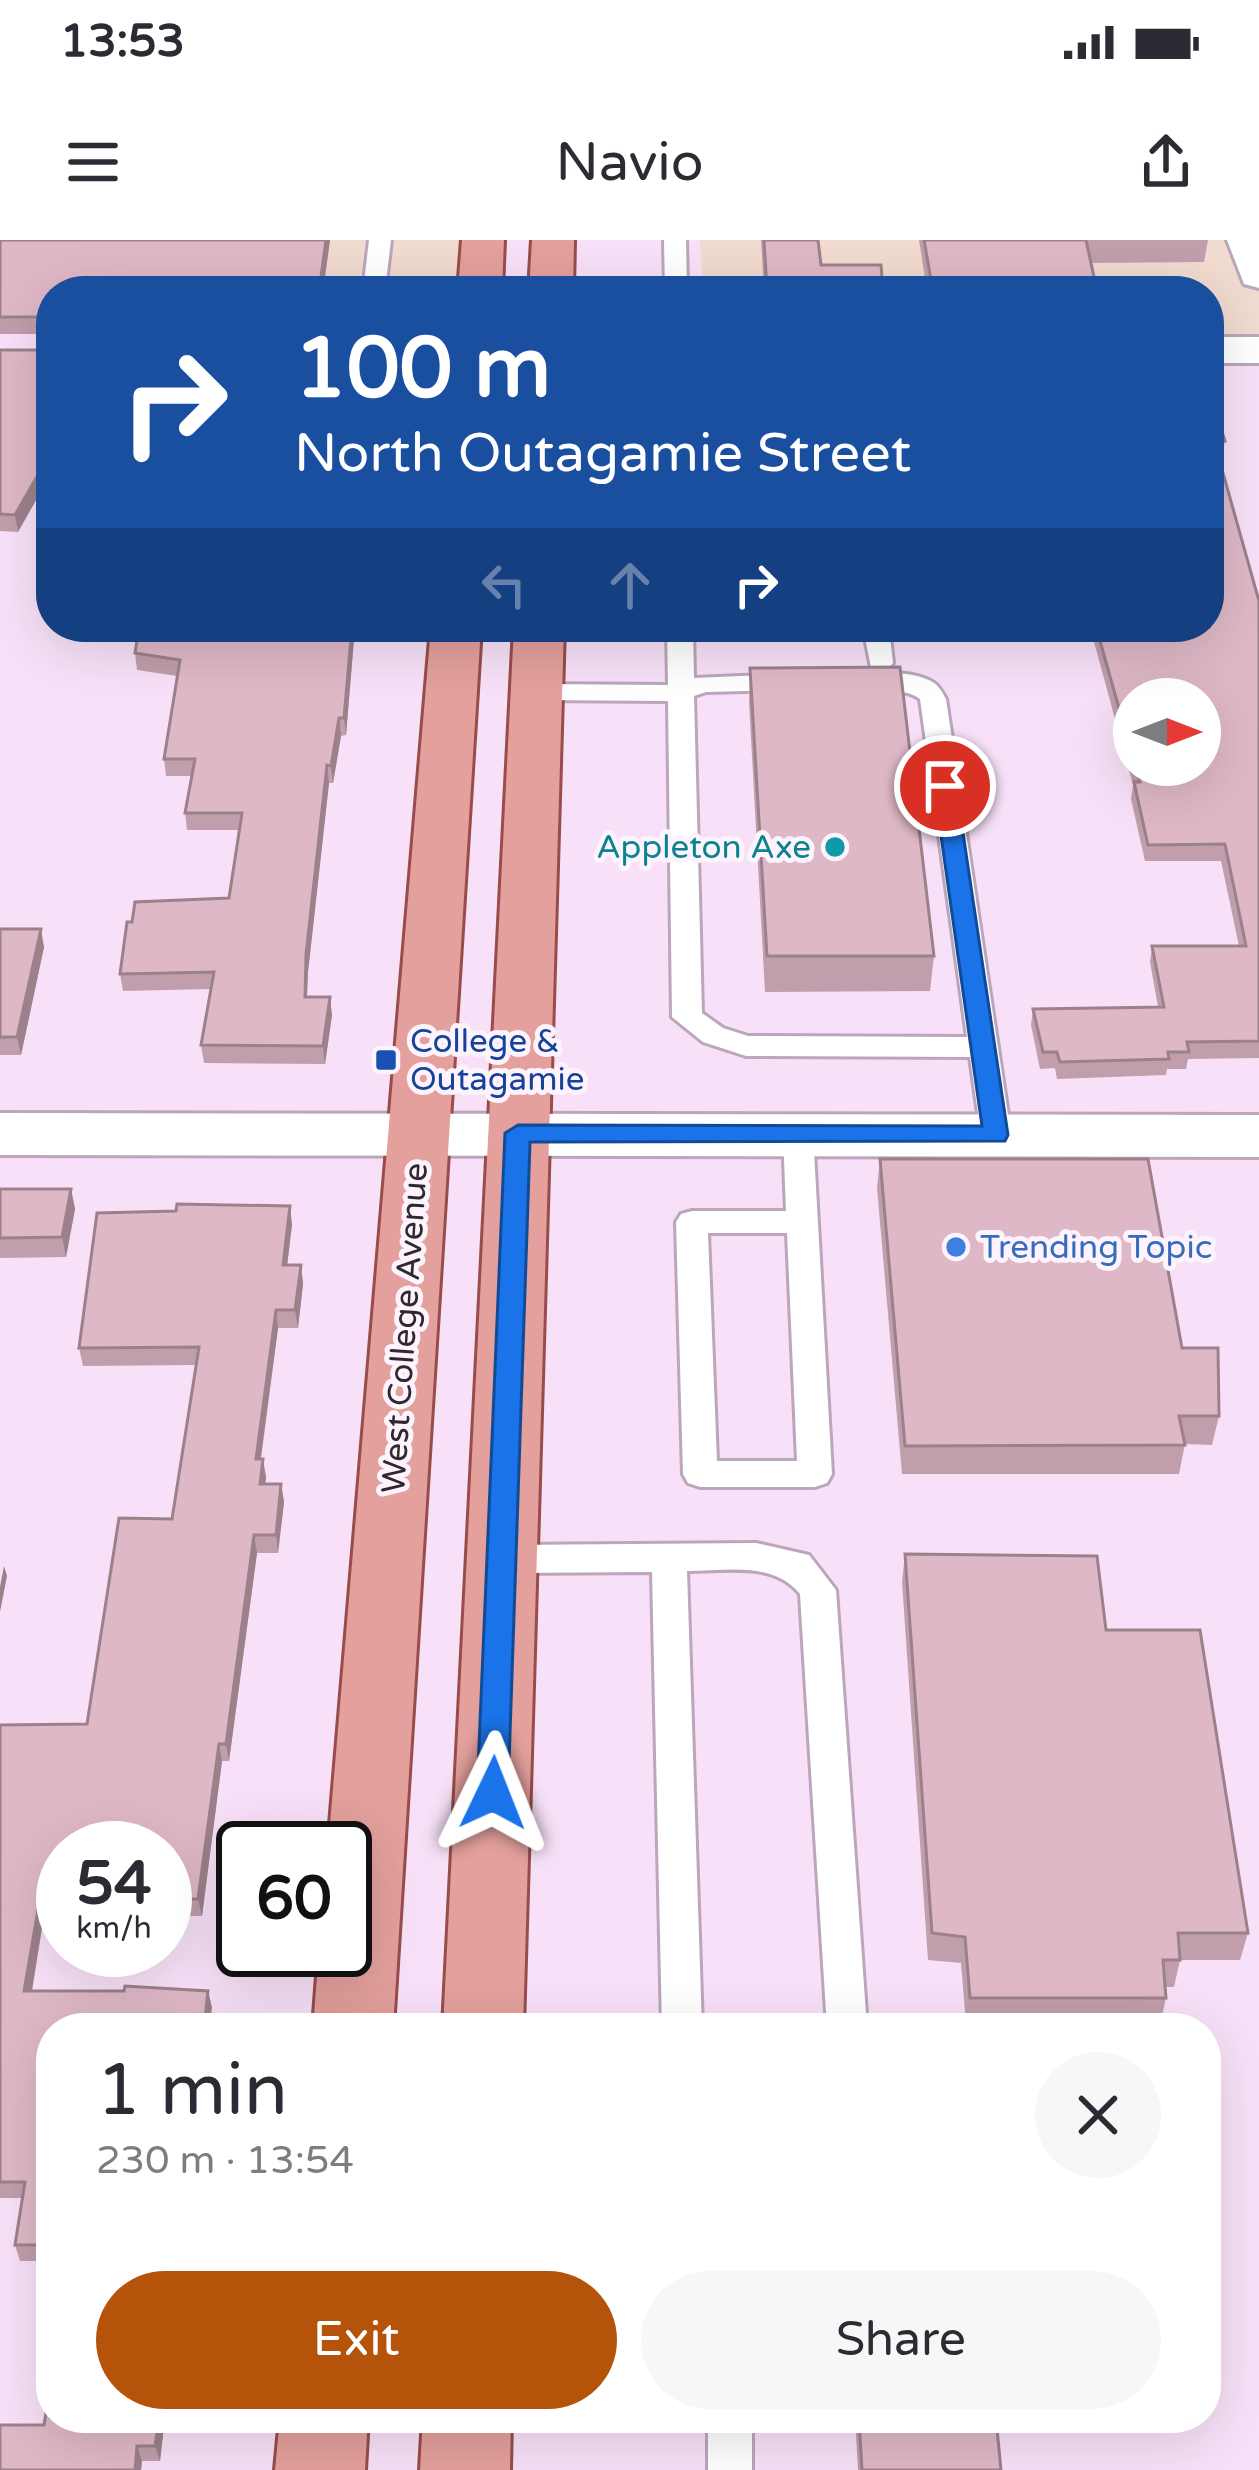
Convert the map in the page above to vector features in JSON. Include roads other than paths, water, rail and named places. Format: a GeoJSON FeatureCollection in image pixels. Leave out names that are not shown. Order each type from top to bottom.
{"type":"FeatureCollection","features":[{"type":"Feature","properties":{"kind":"main road"},"geometry":{"type":"LineString","coordinates":[[481,276],[483,240]]}},
{"type":"Feature","properties":{"kind":"main road"},"geometry":{"type":"LineString","coordinates":[[552,276],[553,240]]}},
{"type":"Feature","properties":{"kind":"main road","name":"West College Avenue"},"geometry":{"type":"LineString","coordinates":[[456,642],[467,1133],[502,1559],[484,2013]]}},
{"type":"Feature","properties":{"kind":"main road","name":"West College Avenue"},"geometry":{"type":"LineString","coordinates":[[355,2013],[467,1133],[536,692],[538,642]]}},
{"type":"Feature","properties":{"kind":"main road"},"geometry":{"type":"LineString","coordinates":[[320,2470],[323,2433]]}},
{"type":"Feature","properties":{"kind":"main road"},"geometry":{"type":"LineString","coordinates":[[465,2470],[466,2433]]}},
{"type":"Feature","properties":{"kind":"street"},"geometry":{"type":"LineString","coordinates":[[1248,240],[1259,275]]}},
{"type":"Feature","properties":{"kind":"street"},"geometry":{"type":"LineString","coordinates":[[1224,350],[1259,350]]}},
{"type":"Feature","properties":{"kind":"street"},"geometry":{"type":"LineString","coordinates":[[0,1134],[1259,1136]]}},
{"type":"Feature","properties":{"kind":"lane"},"geometry":{"type":"LineString","coordinates":[[376,276],[380,240]]}},
{"type":"Feature","properties":{"kind":"lane"},"geometry":{"type":"LineString","coordinates":[[674,240],[675,276]]}},
{"type":"Feature","properties":{"kind":"lane"},"geometry":{"type":"LineString","coordinates":[[680,642],[687,1017],[713,1035],[746,1046],[983,1047]]}},
{"type":"Feature","properties":{"kind":"lane"},"geometry":{"type":"LineString","coordinates":[[878,642],[880,663]]}},
{"type":"Feature","properties":{"kind":"lane"},"geometry":{"type":"LineString","coordinates":[[536,692],[679,693],[702,684],[735,682],[909,683],[927,688],[933,699],[996,1135]]}},
{"type":"Feature","properties":{"kind":"lane"},"geometry":{"type":"LineString","coordinates":[[798,1134],[815,1474],[700,1474],[692,1222],[802,1222]]}},
{"type":"Feature","properties":{"kind":"lane"},"geometry":{"type":"LineString","coordinates":[[669,1557],[682,2013]]}},
{"type":"Feature","properties":{"kind":"lane"},"geometry":{"type":"LineString","coordinates":[[502,1559],[756,1557],[797,1565],[818,1590],[846,2013]]}},
{"type":"Feature","properties":{"kind":"lane"},"geometry":{"type":"LineString","coordinates":[[730,2433],[730,2470]]}},
{"type":"Feature","properties":{"kind":"place","name":"Appleton Axe"},"geometry":{"type":"Point","coordinates":[835,847]}},
{"type":"Feature","properties":{"kind":"place","name":"College & Outagamie"},"geometry":{"type":"Point","coordinates":[386,1060]}},
{"type":"Feature","properties":{"kind":"place","name":"Trending Topic"},"geometry":{"type":"Point","coordinates":[956,1247]}}]}
